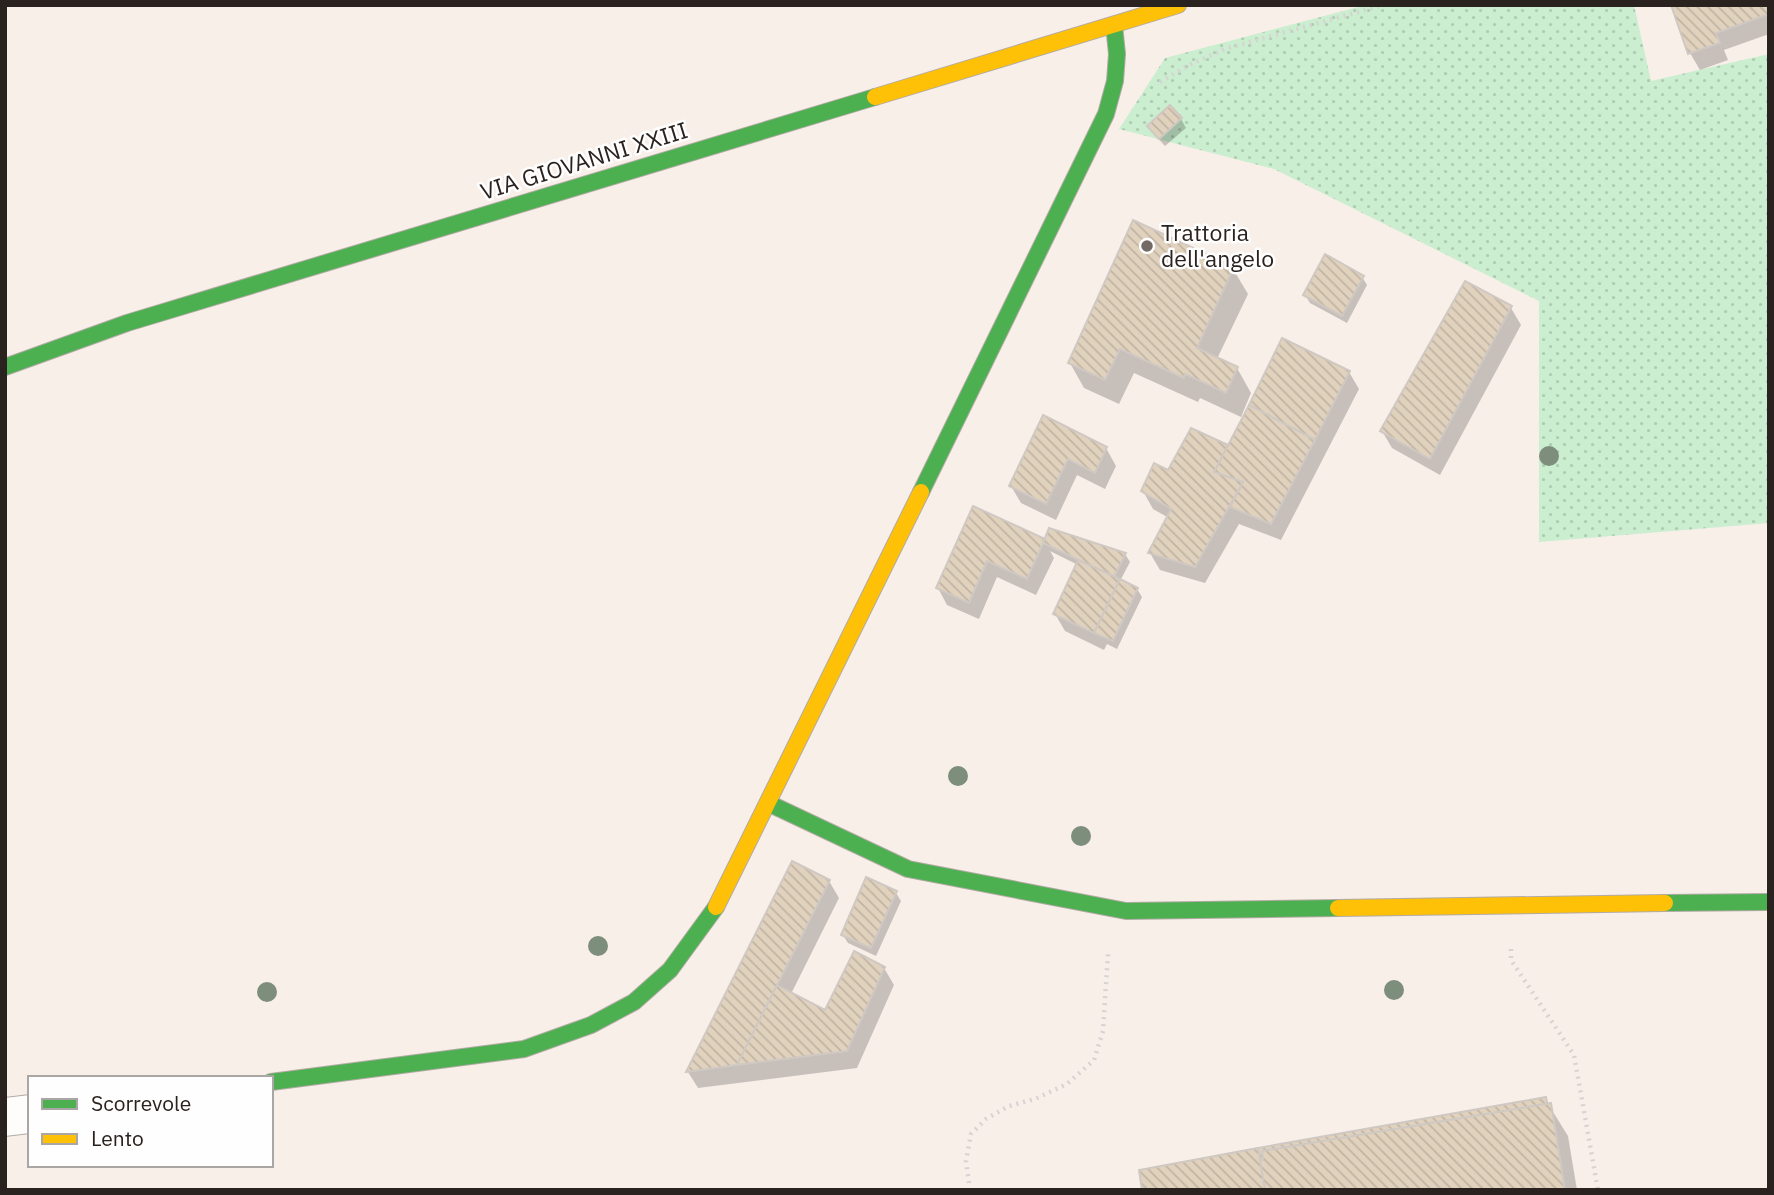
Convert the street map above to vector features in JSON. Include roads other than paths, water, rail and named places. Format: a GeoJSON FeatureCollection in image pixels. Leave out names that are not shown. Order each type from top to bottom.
{"type":"FeatureCollection","features":[{"type":"Feature","properties":{"kind":"street","name":"VIA GIOVANNI XXIII"},"geometry":{"type":"LineString","coordinates":[[5,367],[127,323],[1178,5]]}},
{"type":"Feature","properties":{"kind":"street"},"geometry":{"type":"LineString","coordinates":[[273,1082],[524,1049],[591,1025],[634,1002],[670,970],[719,902],[1106,114],[1115,81],[1117,54],[1114,25]]}},
{"type":"Feature","properties":{"kind":"street"},"geometry":{"type":"LineString","coordinates":[[768,803],[908,869],[1126,911],[1769,902]]}},
{"type":"Feature","properties":{"kind":"street"},"geometry":{"type":"LineString","coordinates":[[5,1118],[28,1114]]}},
{"type":"Feature","properties":{"kind":"place","name":"Trattoria dell'angelo"},"geometry":{"type":"Point","coordinates":[1147,246]}}]}
